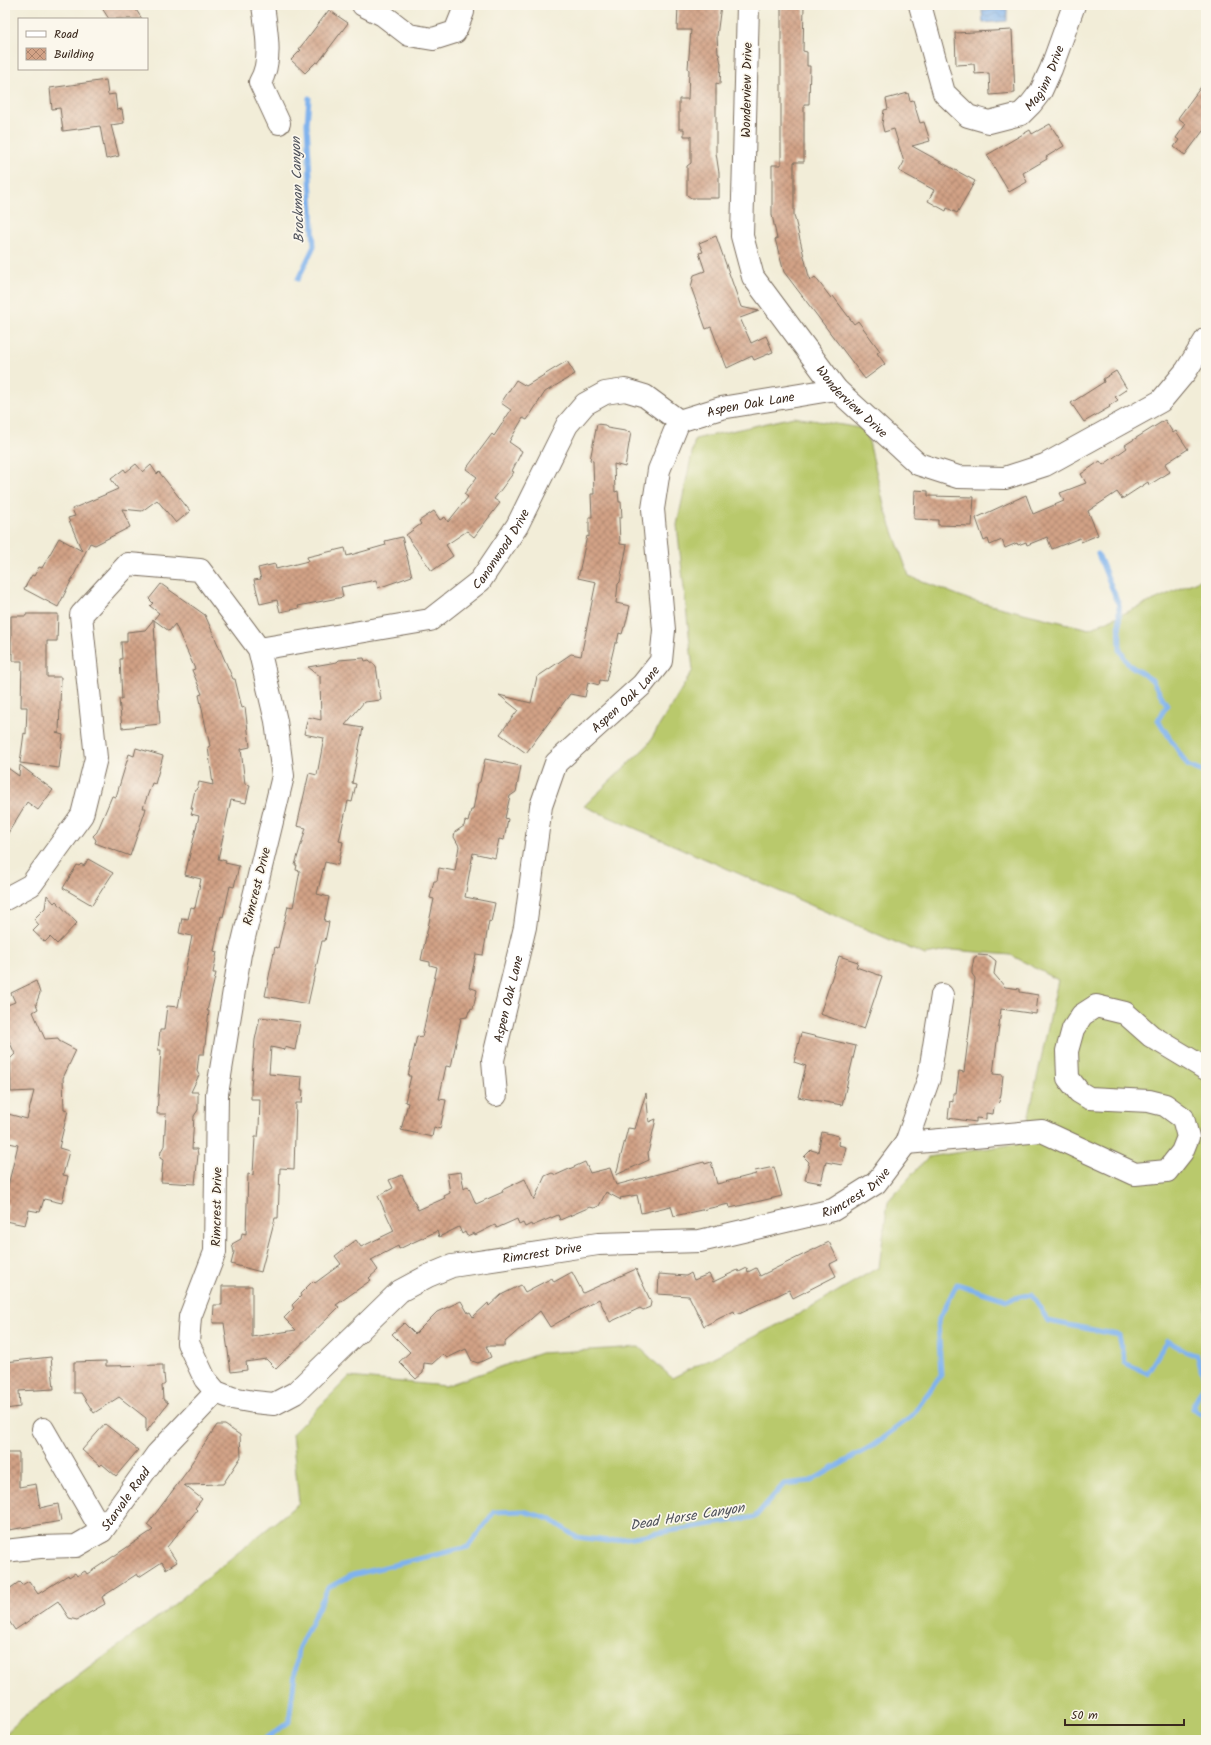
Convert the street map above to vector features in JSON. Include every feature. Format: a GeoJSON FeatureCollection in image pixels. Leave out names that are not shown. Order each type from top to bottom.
{"type":"FeatureCollection","features":[{"type":"Feature","properties":{"kind":"street"},"geometry":{"type":"LineString","coordinates":[[264,5],[267,58],[266,73],[260,82],[279,123]]}},
{"type":"Feature","properties":{"kind":"street"},"geometry":{"type":"LineString","coordinates":[[363,5],[383,16],[409,36],[433,39],[455,32],[462,12],[462,5]]}},
{"type":"Feature","properties":{"kind":"street","name":"Wonderview Drive"},"geometry":{"type":"LineString","coordinates":[[748,5],[742,236],[753,277],[836,389],[918,464],[958,477],[1005,478],[1045,465],[1161,401],[1186,371],[1206,338]]}},
{"type":"Feature","properties":{"kind":"street","name":"Maginn Drive"},"geometry":{"type":"LineString","coordinates":[[920,5],[944,93],[968,116],[989,122],[1021,114],[1041,91],[1051,69],[1074,5]]}},
{"type":"Feature","properties":{"kind":"street","name":"Aspen Oak Lane"},"geometry":{"type":"LineString","coordinates":[[496,1095],[493,1060],[525,927],[541,806],[556,763],[642,685],[662,662],[664,630],[653,508],[659,470],[679,421],[721,408],[836,389]]}},
{"type":"Feature","properties":{"kind":"street","name":"Canonwood Drive"},"geometry":{"type":"LineString","coordinates":[[259,649],[430,620],[480,581],[517,526],[567,425],[585,404],[605,393],[625,390],[645,396],[679,421]]}},
{"type":"Feature","properties":{"kind":"street","name":"Rimcrest Drive"},"geometry":{"type":"LineString","coordinates":[[5,899],[31,885],[82,815],[96,758],[82,615],[128,564],[200,570],[259,649],[276,721],[283,776],[240,954],[218,1094],[215,1252],[190,1317],[188,1343],[206,1379],[216,1392],[254,1402],[274,1404],[294,1393],[400,1291],[428,1276],[452,1266],[598,1244],[700,1241],[834,1210],[876,1183],[906,1143],[929,1078],[942,995]]}},
{"type":"Feature","properties":{"kind":"street"},"geometry":{"type":"LineString","coordinates":[[906,1143],[1042,1131],[1135,1174],[1167,1172],[1182,1152],[1188,1137],[1183,1118],[1165,1105],[1150,1101],[1089,1098],[1079,1092],[1068,1078],[1066,1051],[1073,1029],[1082,1015],[1096,1006],[1125,1013],[1151,1036],[1206,1069]]}},
{"type":"Feature","properties":{"kind":"street","name":"Starvale Road"},"geometry":{"type":"LineString","coordinates":[[5,1551],[40,1547],[76,1546],[102,1531],[157,1454],[216,1392]]}},
{"type":"Feature","properties":{"kind":"street"},"geometry":{"type":"LineString","coordinates":[[43,1429],[102,1531]]}},
{"type":"Feature","properties":{"kind":"green space"},"geometry":{"type":"Polygon","coordinates":[[[794,417],[866,429],[885,509],[909,576],[970,600],[1089,629],[1206,577],[1206,1740],[5,1740],[5,1734],[28,1713],[166,1611],[299,1503],[292,1434],[349,1377],[445,1386],[541,1353],[639,1347],[672,1378],[799,1314],[879,1267],[888,1201],[928,1157],[1023,1143],[1058,980],[1011,955],[953,950],[925,955],[584,806],[647,746],[693,670],[677,525],[695,439],[794,417]]]}},
{"type":"Feature","properties":{"kind":"water"},"geometry":{"type":"Polygon","coordinates":[[[1007,9],[1007,21],[983,23],[982,10],[1007,9]]]}},
{"type":"Feature","properties":{"kind":"building"},"geometry":{"type":"Polygon","coordinates":[[[100,5],[133,5],[141,18],[108,18],[100,5]]]}},
{"type":"Feature","properties":{"kind":"building"},"geometry":{"type":"Polygon","coordinates":[[[678,5],[721,5],[717,36],[718,54],[721,64],[720,84],[716,83],[716,153],[719,173],[719,198],[691,198],[687,195],[687,166],[691,163],[691,136],[684,136],[684,129],[679,129],[679,99],[688,99],[688,68],[691,30],[677,30],[678,5]]]}},
{"type":"Feature","properties":{"kind":"building"},"geometry":{"type":"Polygon","coordinates":[[[781,5],[804,5],[803,51],[807,52],[807,66],[810,66],[809,104],[804,104],[804,162],[794,162],[794,215],[810,281],[815,277],[831,298],[833,296],[854,324],[858,321],[880,351],[877,353],[885,364],[865,379],[784,272],[775,239],[777,239],[772,215],[772,165],[781,165],[781,5]]]}},
{"type":"Feature","properties":{"kind":"building"},"geometry":{"type":"Polygon","coordinates":[[[329,10],[348,23],[318,63],[316,62],[305,73],[291,60],[301,50],[299,49],[329,10]]]}},
{"type":"Feature","properties":{"kind":"building"},"geometry":{"type":"Polygon","coordinates":[[[1012,30],[1015,93],[990,95],[989,73],[975,74],[974,64],[956,65],[955,33],[1012,30]]]}},
{"type":"Feature","properties":{"kind":"building"},"geometry":{"type":"Polygon","coordinates":[[[106,80],[108,95],[115,94],[117,110],[122,109],[124,123],[111,125],[119,156],[106,159],[100,126],[63,131],[60,108],[52,109],[50,88],[106,80]]]}},
{"type":"Feature","properties":{"kind":"building"},"geometry":{"type":"Polygon","coordinates":[[[1206,80],[1206,127],[1185,155],[1174,147],[1179,140],[1176,138],[1186,124],[1178,118],[1206,80]]]}},
{"type":"Feature","properties":{"kind":"building"},"geometry":{"type":"Polygon","coordinates":[[[908,93],[910,101],[913,100],[920,123],[924,122],[930,141],[912,146],[975,181],[957,213],[947,208],[946,211],[928,201],[934,190],[899,171],[904,162],[894,129],[884,132],[882,124],[884,110],[888,109],[886,99],[908,93]]]}},
{"type":"Feature","properties":{"kind":"building"},"geometry":{"type":"Polygon","coordinates":[[[1050,124],[1064,146],[1046,157],[1047,159],[1023,173],[1027,182],[1009,192],[987,155],[1030,130],[1032,134],[1050,124]]]}},
{"type":"Feature","properties":{"kind":"building"},"geometry":{"type":"Polygon","coordinates":[[[716,236],[741,307],[759,311],[740,318],[751,343],[766,336],[773,352],[754,360],[752,356],[727,368],[711,327],[706,329],[691,287],[694,275],[705,271],[699,253],[703,252],[699,243],[716,236]]]}},
{"type":"Feature","properties":{"kind":"building"},"geometry":{"type":"Polygon","coordinates":[[[567,361],[575,374],[545,392],[527,420],[523,418],[509,442],[522,451],[512,471],[514,472],[494,499],[500,503],[474,537],[467,531],[446,545],[453,556],[432,571],[406,535],[421,524],[419,521],[434,511],[440,520],[445,517],[448,522],[468,497],[464,494],[477,477],[466,469],[492,434],[494,436],[511,410],[501,403],[516,380],[526,386],[567,361]]]}},
{"type":"Feature","properties":{"kind":"building"},"geometry":{"type":"Polygon","coordinates":[[[1116,371],[1127,389],[1115,397],[1118,400],[1109,406],[1110,407],[1084,422],[1071,403],[1104,382],[1103,379],[1116,371]]]}},
{"type":"Feature","properties":{"kind":"building"},"geometry":{"type":"Polygon","coordinates":[[[1165,420],[1173,433],[1176,431],[1188,449],[1165,464],[1170,472],[1149,485],[1148,482],[1122,499],[1117,492],[1088,511],[1098,535],[1081,542],[1080,538],[1052,549],[1047,537],[1027,545],[1026,542],[1018,545],[1017,543],[1005,548],[1002,540],[990,545],[988,539],[984,541],[976,518],[1026,495],[1033,514],[1064,501],[1060,493],[1086,483],[1081,474],[1100,461],[1103,465],[1127,448],[1125,445],[1165,420]]]}},
{"type":"Feature","properties":{"kind":"building"},"geometry":{"type":"Polygon","coordinates":[[[597,424],[605,425],[607,428],[631,432],[625,467],[614,464],[615,492],[618,491],[619,502],[621,502],[622,518],[619,518],[620,544],[627,545],[620,582],[618,584],[616,603],[630,606],[625,627],[622,634],[619,633],[617,643],[615,643],[606,681],[600,680],[599,685],[588,682],[585,697],[570,694],[526,753],[500,734],[518,710],[499,695],[531,703],[537,677],[571,654],[581,656],[596,582],[578,578],[587,536],[589,537],[589,517],[592,517],[591,494],[594,494],[593,461],[590,460],[597,424]]]}},
{"type":"Feature","properties":{"kind":"building"},"geometry":{"type":"Polygon","coordinates":[[[136,464],[143,472],[151,465],[157,474],[159,472],[190,511],[176,523],[157,500],[142,511],[122,509],[130,527],[95,545],[90,543],[58,607],[24,589],[32,575],[34,576],[39,567],[42,568],[59,538],[82,551],[68,518],[75,516],[72,509],[118,489],[111,479],[124,469],[126,472],[136,464]]]}},
{"type":"Feature","properties":{"kind":"building"},"geometry":{"type":"Polygon","coordinates":[[[915,490],[928,491],[928,496],[974,497],[972,526],[938,525],[938,520],[914,519],[915,490]]]}},
{"type":"Feature","properties":{"kind":"building"},"geometry":{"type":"Polygon","coordinates":[[[402,537],[412,576],[378,588],[376,580],[341,587],[343,597],[298,606],[299,608],[280,612],[277,600],[260,604],[254,580],[261,579],[258,568],[275,564],[276,569],[308,561],[307,557],[345,548],[347,556],[386,545],[385,541],[402,537]]]}},
{"type":"Feature","properties":{"kind":"building"},"geometry":{"type":"Polygon","coordinates":[[[161,584],[205,615],[233,679],[235,679],[242,708],[245,707],[250,747],[241,749],[245,784],[250,785],[246,803],[231,800],[218,859],[226,861],[225,863],[239,866],[234,887],[230,886],[223,917],[221,916],[214,951],[217,952],[213,973],[216,973],[207,1011],[209,1011],[204,1054],[199,1054],[197,1071],[199,1075],[191,1092],[198,1092],[198,1110],[194,1116],[192,1149],[197,1149],[198,1155],[195,1184],[161,1182],[163,1160],[160,1158],[161,1151],[164,1146],[166,1114],[157,1114],[161,1050],[158,1050],[160,1030],[164,1030],[167,1006],[178,1007],[192,936],[179,933],[182,918],[188,919],[191,907],[195,908],[201,879],[185,875],[199,816],[191,814],[193,808],[191,808],[195,790],[197,790],[199,782],[213,785],[208,747],[210,746],[199,695],[202,694],[192,670],[195,669],[175,624],[169,631],[154,620],[160,724],[122,728],[119,699],[122,699],[120,659],[122,659],[121,642],[127,642],[127,632],[145,630],[159,613],[150,606],[153,603],[149,599],[161,584]]]}},
{"type":"Feature","properties":{"kind":"building"},"geometry":{"type":"Polygon","coordinates":[[[26,614],[58,614],[57,641],[47,641],[47,677],[61,677],[59,733],[56,733],[63,735],[59,768],[20,763],[24,733],[26,734],[27,707],[21,707],[22,661],[13,661],[13,654],[11,654],[11,616],[26,616],[26,614]]]}},
{"type":"Feature","properties":{"kind":"building"},"geometry":{"type":"Polygon","coordinates":[[[364,658],[365,661],[369,660],[376,666],[381,700],[364,702],[345,725],[363,728],[352,783],[356,784],[352,802],[348,801],[339,841],[343,842],[338,865],[325,862],[317,894],[329,897],[324,921],[329,922],[325,941],[322,941],[308,1004],[265,996],[275,947],[278,948],[288,906],[293,907],[300,871],[296,870],[297,865],[295,865],[306,828],[297,826],[309,773],[317,775],[324,738],[304,734],[308,717],[321,720],[320,676],[308,667],[337,662],[339,660],[364,658]]]}},
{"type":"Feature","properties":{"kind":"building"},"geometry":{"type":"Polygon","coordinates":[[[136,748],[163,756],[155,784],[152,783],[143,808],[146,808],[130,856],[95,843],[96,840],[93,836],[97,832],[112,796],[116,797],[129,754],[134,756],[136,748]]]}},
{"type":"Feature","properties":{"kind":"building"},"geometry":{"type":"Polygon","coordinates":[[[485,759],[521,766],[516,792],[510,796],[505,818],[508,819],[504,840],[499,839],[495,858],[473,853],[465,897],[495,903],[491,922],[489,921],[483,955],[476,954],[469,987],[477,990],[473,1009],[471,1008],[467,1017],[461,1018],[451,1067],[446,1066],[439,1099],[446,1100],[440,1129],[434,1127],[432,1137],[401,1130],[408,1103],[405,1102],[411,1076],[408,1076],[417,1036],[422,1037],[437,967],[430,965],[430,962],[421,960],[434,899],[430,898],[434,881],[437,881],[439,868],[455,871],[459,846],[454,837],[455,832],[464,826],[465,821],[468,822],[471,810],[473,810],[478,783],[480,782],[485,759]]]}},
{"type":"Feature","properties":{"kind":"building"},"geometry":{"type":"Polygon","coordinates":[[[20,765],[53,790],[38,810],[27,802],[5,838],[5,766],[19,776],[20,765]]]}},
{"type":"Feature","properties":{"kind":"building"},"geometry":{"type":"Polygon","coordinates":[[[88,859],[113,873],[92,905],[63,888],[77,865],[79,866],[81,864],[84,866],[88,859]]]}},
{"type":"Feature","properties":{"kind":"building"},"geometry":{"type":"Polygon","coordinates":[[[47,895],[54,903],[56,901],[77,923],[57,944],[50,937],[45,942],[33,931],[39,925],[34,919],[45,908],[47,895]]]}},
{"type":"Feature","properties":{"kind":"building"},"geometry":{"type":"Polygon","coordinates":[[[978,955],[990,956],[996,961],[994,974],[1005,987],[1020,989],[1020,992],[1038,995],[1036,1014],[1001,1009],[993,1074],[1003,1075],[1001,1094],[999,1102],[994,1107],[993,1114],[986,1113],[986,1119],[976,1118],[976,1122],[948,1118],[950,1101],[953,1102],[953,1093],[956,1093],[959,1071],[964,1072],[975,978],[972,974],[972,969],[974,958],[978,955]]]}},
{"type":"Feature","properties":{"kind":"building"},"geometry":{"type":"Polygon","coordinates":[[[839,956],[858,962],[856,967],[882,976],[864,1029],[820,1014],[839,956]]]}},
{"type":"Feature","properties":{"kind":"building"},"geometry":{"type":"Polygon","coordinates":[[[36,981],[40,993],[36,1004],[38,1009],[33,1012],[45,1039],[58,1038],[59,1041],[76,1050],[63,1078],[64,1109],[68,1110],[59,1148],[69,1151],[63,1175],[68,1176],[62,1203],[44,1199],[40,1212],[29,1210],[25,1225],[5,1221],[8,1204],[5,1204],[5,1198],[18,1145],[5,1142],[5,1129],[8,1114],[27,1119],[34,1091],[11,1092],[10,1059],[15,1054],[5,1032],[5,1006],[15,1002],[11,993],[36,981]]]}},
{"type":"Feature","properties":{"kind":"building"},"geometry":{"type":"Polygon","coordinates":[[[260,1017],[300,1022],[295,1050],[285,1047],[285,1050],[271,1047],[269,1074],[302,1077],[301,1090],[303,1090],[302,1103],[296,1103],[294,1169],[280,1168],[278,1218],[275,1218],[261,1272],[231,1264],[234,1252],[232,1244],[241,1239],[242,1233],[246,1234],[248,1174],[253,1175],[255,1137],[258,1137],[260,1099],[251,1099],[251,1087],[255,1040],[260,1017]]]}},
{"type":"Feature","properties":{"kind":"building"},"geometry":{"type":"Polygon","coordinates":[[[801,1033],[856,1046],[842,1105],[798,1097],[806,1066],[794,1062],[801,1033]]]}},
{"type":"Feature","properties":{"kind":"building"},"geometry":{"type":"Polygon","coordinates":[[[646,1093],[649,1122],[656,1119],[648,1153],[649,1160],[616,1175],[628,1128],[635,1129],[646,1093]]]}},
{"type":"Feature","properties":{"kind":"building"},"geometry":{"type":"Polygon","coordinates":[[[822,1132],[839,1136],[838,1145],[846,1147],[842,1165],[826,1162],[821,1183],[805,1180],[809,1162],[804,1157],[811,1150],[818,1152],[822,1132]]]}},
{"type":"Feature","properties":{"kind":"building"},"geometry":{"type":"Polygon","coordinates":[[[585,1162],[590,1173],[610,1168],[616,1185],[704,1162],[705,1164],[711,1162],[717,1184],[756,1174],[755,1171],[774,1167],[782,1196],[730,1208],[729,1204],[674,1216],[671,1206],[641,1213],[637,1195],[620,1198],[621,1200],[606,1192],[599,1206],[594,1208],[590,1207],[560,1220],[558,1215],[532,1226],[531,1224],[525,1227],[523,1223],[519,1225],[517,1219],[497,1228],[495,1225],[475,1235],[474,1233],[467,1236],[465,1232],[462,1234],[459,1227],[439,1237],[437,1231],[399,1249],[398,1246],[371,1260],[378,1270],[369,1278],[371,1280],[336,1305],[339,1307],[276,1369],[266,1359],[246,1362],[247,1370],[231,1372],[224,1323],[213,1323],[214,1305],[222,1305],[222,1286],[252,1286],[252,1337],[296,1330],[284,1318],[294,1308],[292,1305],[301,1296],[300,1294],[313,1281],[315,1283],[341,1264],[335,1256],[356,1240],[361,1247],[394,1231],[378,1196],[393,1188],[389,1180],[402,1175],[418,1210],[445,1198],[444,1196],[450,1193],[447,1174],[461,1172],[464,1189],[468,1186],[476,1204],[503,1192],[502,1190],[525,1179],[534,1200],[545,1176],[552,1173],[556,1175],[585,1162]]]}},
{"type":"Feature","properties":{"kind":"building"},"geometry":{"type":"Polygon","coordinates":[[[829,1242],[838,1260],[830,1264],[836,1276],[793,1298],[789,1290],[739,1313],[735,1314],[734,1311],[704,1326],[689,1296],[658,1294],[659,1274],[686,1276],[691,1273],[694,1280],[709,1274],[713,1282],[738,1270],[739,1272],[747,1268],[748,1272],[756,1268],[760,1276],[829,1242]]]}},
{"type":"Feature","properties":{"kind":"building"},"geometry":{"type":"Polygon","coordinates":[[[636,1269],[651,1302],[650,1307],[643,1310],[640,1308],[610,1322],[599,1299],[550,1327],[540,1311],[505,1342],[505,1346],[486,1346],[491,1357],[478,1363],[472,1361],[466,1349],[447,1358],[443,1354],[432,1364],[424,1363],[423,1373],[416,1379],[399,1362],[410,1352],[392,1334],[404,1323],[415,1334],[437,1312],[461,1301],[468,1313],[470,1312],[473,1317],[488,1303],[489,1306],[501,1295],[521,1285],[525,1292],[552,1278],[554,1282],[572,1272],[583,1293],[636,1269]]]}},
{"type":"Feature","properties":{"kind":"building"},"geometry":{"type":"Polygon","coordinates":[[[51,1357],[54,1389],[19,1391],[20,1407],[5,1409],[5,1362],[51,1357]]]}},
{"type":"Feature","properties":{"kind":"building"},"geometry":{"type":"Polygon","coordinates":[[[106,1361],[106,1366],[163,1365],[165,1384],[162,1386],[163,1399],[168,1403],[146,1432],[146,1418],[119,1397],[94,1413],[81,1393],[74,1393],[74,1362],[106,1361]]]}},
{"type":"Feature","properties":{"kind":"building"},"geometry":{"type":"Polygon","coordinates":[[[105,1424],[138,1450],[116,1476],[102,1464],[100,1466],[82,1450],[105,1424]]]}},
{"type":"Feature","properties":{"kind":"building"},"geometry":{"type":"Polygon","coordinates":[[[217,1425],[225,1425],[240,1435],[241,1457],[223,1484],[184,1485],[202,1499],[195,1508],[197,1510],[167,1547],[177,1562],[166,1569],[162,1562],[139,1577],[137,1574],[102,1597],[105,1604],[77,1620],[69,1618],[58,1601],[15,1630],[5,1615],[5,1592],[19,1582],[22,1585],[29,1581],[38,1594],[68,1575],[69,1577],[75,1573],[77,1576],[85,1571],[87,1574],[153,1530],[147,1525],[191,1466],[190,1465],[217,1425]]]}},
{"type":"Feature","properties":{"kind":"building"},"geometry":{"type":"Polygon","coordinates":[[[5,1453],[19,1453],[19,1487],[36,1484],[40,1508],[58,1504],[61,1521],[9,1530],[5,1506],[5,1453]]]}},
{"type":"Feature","properties":{"kind":"waterway","name":"Brockman Canyon"},"geometry":{"type":"LineString","coordinates":[[298,279],[314,246],[307,124],[309,98]]}},
{"type":"Feature","properties":{"kind":"waterway"},"geometry":{"type":"LineString","coordinates":[[1098,554],[1119,605],[1120,650],[1128,664],[1152,680],[1167,705],[1158,720],[1188,766],[1206,773]]}},
{"type":"Feature","properties":{"kind":"waterway","name":"Dead Horse Canyon"},"geometry":{"type":"LineString","coordinates":[[264,1740],[289,1722],[298,1649],[328,1588],[352,1575],[468,1547],[494,1512],[523,1511],[550,1519],[576,1537],[609,1541],[755,1517],[784,1484],[811,1481],[872,1446],[911,1417],[941,1375],[938,1321],[957,1284],[1007,1300],[1032,1294],[1048,1321],[1119,1335],[1125,1363],[1147,1373],[1167,1341],[1196,1356],[1206,1382],[1192,1408],[1206,1416]]}}]}
